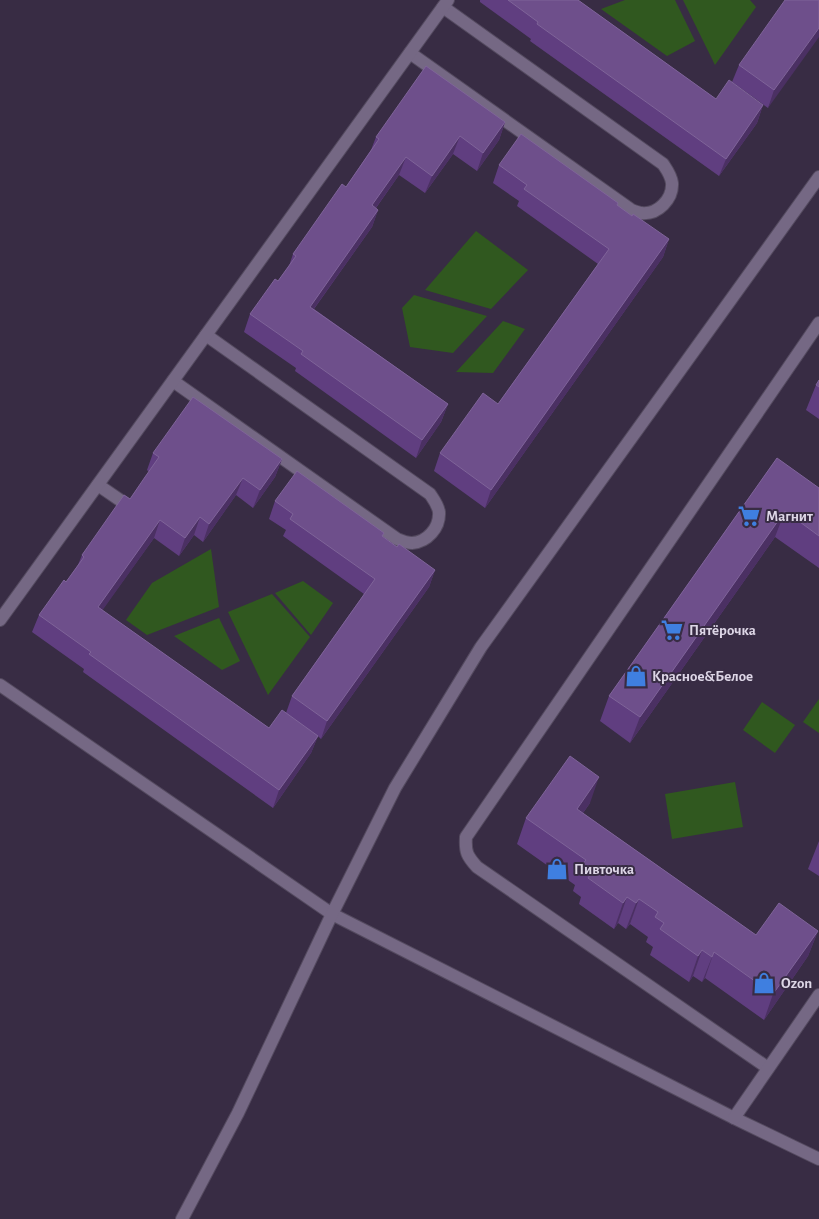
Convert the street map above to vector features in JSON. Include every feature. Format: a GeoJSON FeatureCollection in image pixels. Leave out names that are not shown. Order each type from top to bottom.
{"type":"FeatureCollection","features":[{"type":"Feature","properties":{"kind":"street"},"geometry":{"type":"LineString","coordinates":[[0,620],[445,3],[663,164],[669,173],[672,183],[667,201],[662,207],[647,213],[640,213],[630,209],[410,53]]}},
{"type":"Feature","properties":{"kind":"street"},"geometry":{"type":"LineString","coordinates":[[182,1219],[238,1113],[332,914],[395,788],[480,647],[819,177]]}},
{"type":"Feature","properties":{"kind":"street"},"geometry":{"type":"LineString","coordinates":[[768,1068],[477,867],[469,858],[465,848],[466,837],[819,323]]}},
{"type":"Feature","properties":{"kind":"street"},"geometry":{"type":"LineString","coordinates":[[173,381],[397,539],[407,543],[414,543],[422,541],[434,531],[438,522],[439,512],[430,494],[206,335]]}},
{"type":"Feature","properties":{"kind":"street"},"geometry":{"type":"LineString","coordinates":[[98,485],[130,507]]}},
{"type":"Feature","properties":{"kind":"street"},"geometry":{"type":"LineString","coordinates":[[0,685],[332,914],[734,1118],[819,1159]]}},
{"type":"Feature","properties":{"kind":"street"},"geometry":{"type":"LineString","coordinates":[[734,1118],[819,995]]}},
{"type":"Feature","properties":{"kind":"green space"},"geometry":{"type":"Polygon","coordinates":[[[625,0],[675,0],[695,41],[667,56],[601,9],[625,0]]]}},
{"type":"Feature","properties":{"kind":"green space"},"geometry":{"type":"Polygon","coordinates":[[[683,0],[750,0],[756,7],[715,65],[683,0]]]}},
{"type":"Feature","properties":{"kind":"green space"},"geometry":{"type":"Polygon","coordinates":[[[476,231],[528,270],[491,309],[425,290],[476,231]]]}},
{"type":"Feature","properties":{"kind":"green space"},"geometry":{"type":"Polygon","coordinates":[[[414,295],[487,316],[453,353],[410,347],[402,308],[414,295]]]}},
{"type":"Feature","properties":{"kind":"green space"},"geometry":{"type":"Polygon","coordinates":[[[503,321],[525,329],[493,373],[456,372],[503,321]]]}},
{"type":"Feature","properties":{"kind":"green space"},"geometry":{"type":"Polygon","coordinates":[[[211,549],[219,607],[147,635],[126,620],[152,583],[211,549]]]}},
{"type":"Feature","properties":{"kind":"green space"},"geometry":{"type":"Polygon","coordinates":[[[303,581],[333,603],[311,635],[275,593],[303,581]]]}},
{"type":"Feature","properties":{"kind":"green space"},"geometry":{"type":"Polygon","coordinates":[[[272,594],[310,637],[268,695],[228,612],[272,594]]]}},
{"type":"Feature","properties":{"kind":"green space"},"geometry":{"type":"Polygon","coordinates":[[[219,618],[240,661],[222,670],[174,636],[219,618]]]}},
{"type":"Feature","properties":{"kind":"green space"},"geometry":{"type":"Polygon","coordinates":[[[819,699],[819,733],[803,722],[819,699]]]}},
{"type":"Feature","properties":{"kind":"green space"},"geometry":{"type":"Polygon","coordinates":[[[762,702],[795,725],[775,753],[743,730],[762,702]]]}},
{"type":"Feature","properties":{"kind":"green space"},"geometry":{"type":"Polygon","coordinates":[[[735,782],[743,827],[672,839],[665,794],[735,782]]]}},
{"type":"Feature","properties":{"kind":"building"},"geometry":{"type":"Polygon","coordinates":[[[508,0],[578,0],[716,99],[729,80],[763,105],[726,159],[537,24],[538,22],[508,0]]]}},
{"type":"Feature","properties":{"kind":"building"},"geometry":{"type":"Polygon","coordinates":[[[785,0],[819,0],[819,28],[774,90],[739,65],[785,0]]]}},
{"type":"Feature","properties":{"kind":"building"},"geometry":{"type":"Polygon","coordinates":[[[426,66],[505,122],[483,153],[460,136],[432,176],[406,157],[372,205],[378,210],[310,307],[448,404],[422,440],[301,354],[303,351],[250,314],[275,279],[278,281],[296,256],[293,254],[342,184],[346,187],[379,139],[376,137],[426,66]]]}},
{"type":"Feature","properties":{"kind":"building"},"geometry":{"type":"Polygon","coordinates":[[[521,134],[618,203],[617,205],[632,216],[633,214],[669,239],[491,490],[440,453],[483,393],[498,404],[609,249],[524,189],[527,185],[499,165],[521,134]]]}},
{"type":"Feature","properties":{"kind":"building"},"geometry":{"type":"Polygon","coordinates":[[[193,397],[282,459],[260,490],[243,478],[209,524],[200,517],[185,538],[160,520],[98,607],[269,728],[282,710],[318,736],[279,790],[89,654],[91,652],[39,615],[64,580],[66,582],[84,557],[82,555],[124,495],[130,499],[159,457],[153,453],[193,397]]]}},
{"type":"Feature","properties":{"kind":"building"},"geometry":{"type":"Polygon","coordinates":[[[777,458],[819,488],[819,536],[785,511],[640,717],[609,696],[777,458]]]}},
{"type":"Feature","properties":{"kind":"building"},"geometry":{"type":"Polygon","coordinates":[[[297,471],[384,533],[382,536],[397,547],[399,544],[435,570],[327,721],[292,696],[375,579],[290,519],[293,514],[275,501],[297,471]]]}},
{"type":"Feature","properties":{"kind":"building"},"geometry":{"type":"Polygon","coordinates":[[[570,756],[599,777],[577,809],[756,935],[779,903],[818,931],[773,994],[714,952],[712,957],[702,950],[698,956],[660,929],[664,923],[655,917],[658,912],[639,899],[636,903],[627,897],[623,903],[588,878],[592,872],[582,865],[586,860],[526,818],[570,756]]]}},
{"type":"Feature","properties":{"kind":"place","name":"Магнит"},"geometry":{"type":"Point","coordinates":[749,516]}},
{"type":"Feature","properties":{"kind":"place","name":"Пятёрочка"},"geometry":{"type":"Point","coordinates":[672,630]}},
{"type":"Feature","properties":{"kind":"place","name":"Красное&Белое"},"geometry":{"type":"Point","coordinates":[636,676]}},
{"type":"Feature","properties":{"kind":"place","name":"Пивточка"},"geometry":{"type":"Point","coordinates":[557,869]}},
{"type":"Feature","properties":{"kind":"place","name":"Ozon"},"geometry":{"type":"Point","coordinates":[764,983]}}]}
